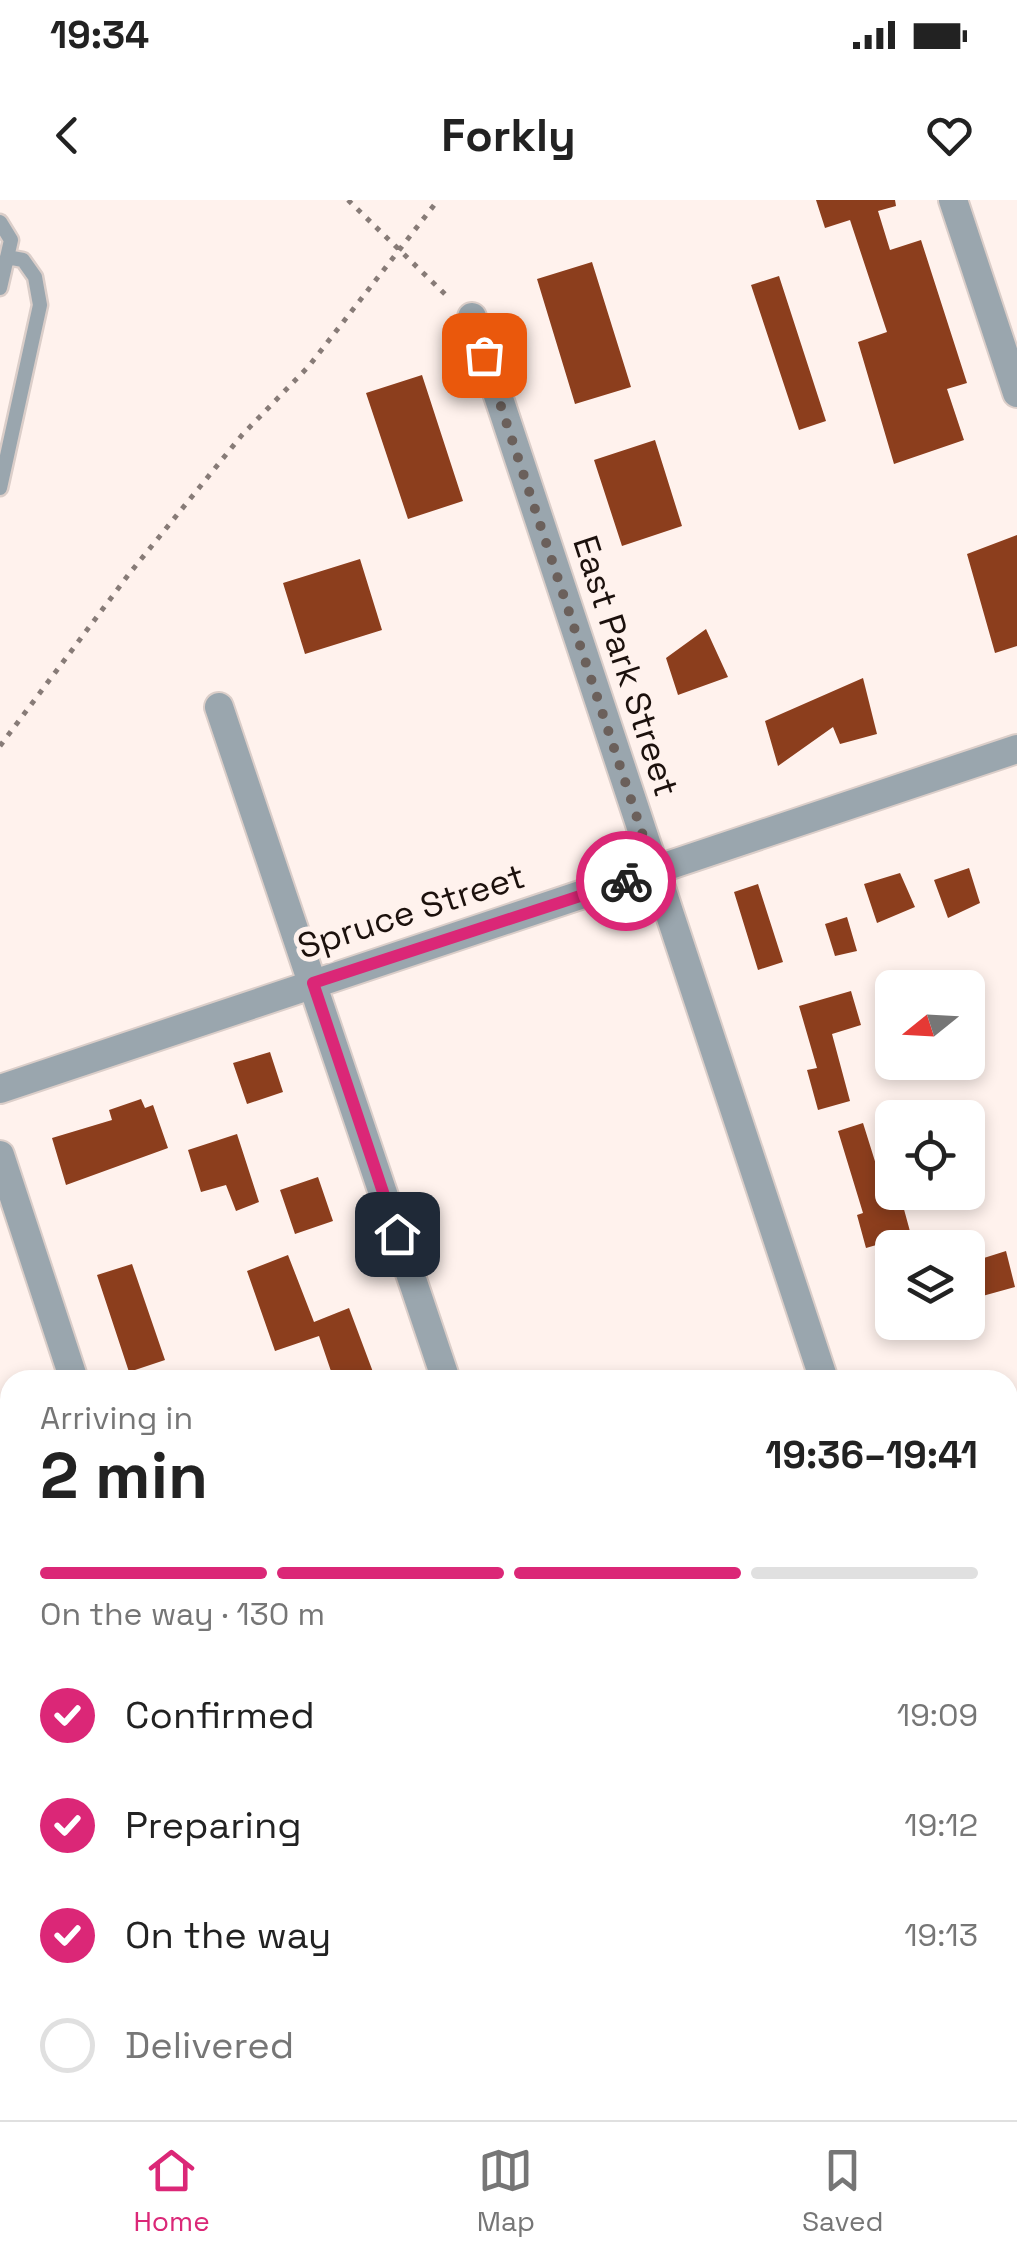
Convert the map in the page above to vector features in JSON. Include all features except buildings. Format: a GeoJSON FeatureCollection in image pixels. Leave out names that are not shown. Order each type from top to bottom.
{"type":"FeatureCollection","features":[{"type":"Feature","properties":{"kind":"street"},"geometry":{"type":"LineString","coordinates":[[953,200],[1017,393]]}},
{"type":"Feature","properties":{"kind":"street","name":"East Park Street"},"geometry":{"type":"LineString","coordinates":[[472,318],[821,1370]]}},
{"type":"Feature","properties":{"kind":"street"},"geometry":{"type":"LineString","coordinates":[[218,707],[443,1370]]}},
{"type":"Feature","properties":{"kind":"street","name":"Spruce Street"},"geometry":{"type":"LineString","coordinates":[[0,1088],[1017,748]]}},
{"type":"Feature","properties":{"kind":"street"},"geometry":{"type":"LineString","coordinates":[[0,1155],[71,1370]]}},
{"type":"Feature","properties":{"kind":"lane"},"geometry":{"type":"LineString","coordinates":[[0,222],[11,240],[0,288]]}},
{"type":"Feature","properties":{"kind":"lane"},"geometry":{"type":"LineString","coordinates":[[0,488],[40,305],[35,277],[23,260],[7,257]]}},
{"type":"Feature","properties":{"kind":"path"},"geometry":{"type":"LineString","coordinates":[[348,200],[472,318]]}},
{"type":"Feature","properties":{"kind":"path"},"geometry":{"type":"LineString","coordinates":[[0,746],[130,574],[242,435],[309,366],[438,200]]}},
{"type":"Feature","properties":{"kind":"way so far"},"geometry":{"type":"LineString","coordinates":[[484,355],[655,872],[626,881]]}},
{"type":"Feature","properties":{"kind":"route"},"geometry":{"type":"LineString","coordinates":[[397,1234],[313,983],[626,881]]}}]}
